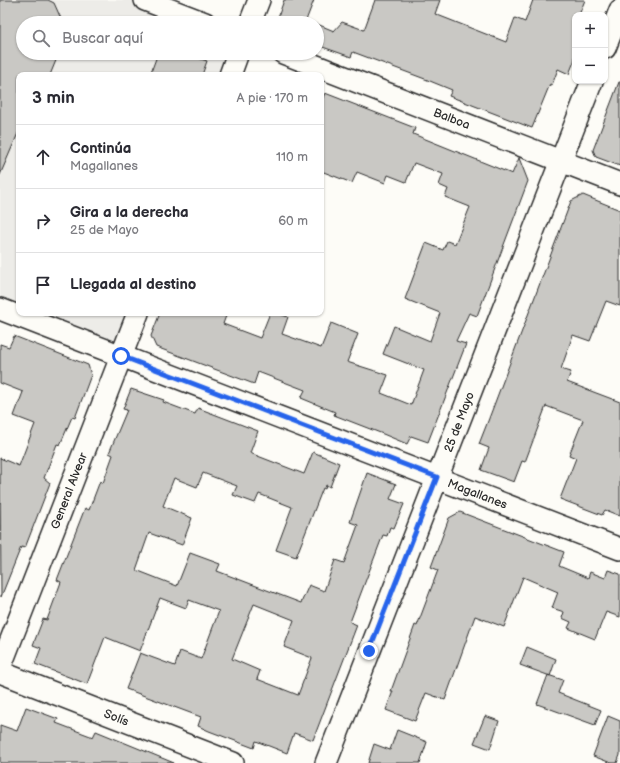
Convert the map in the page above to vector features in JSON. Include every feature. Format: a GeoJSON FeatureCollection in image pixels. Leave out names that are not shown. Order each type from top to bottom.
{"type":"FeatureCollection","features":[{"type":"Feature","properties":{"kind":"street"},"geometry":{"type":"LineString","coordinates":[[146,0],[188,16]]}},
{"type":"Feature","properties":{"kind":"street"},"geometry":{"type":"LineString","coordinates":[[253,16],[259,0]]}},
{"type":"Feature","properties":{"kind":"street"},"geometry":{"type":"LineString","coordinates":[[608,40],[620,10]]}},
{"type":"Feature","properties":{"kind":"street"},"geometry":{"type":"LineString","coordinates":[[231,72],[235,60]]}},
{"type":"Feature","properties":{"kind":"street","name":"Balboa"},"geometry":{"type":"LineString","coordinates":[[301,60],[620,184]]}},
{"type":"Feature","properties":{"kind":"street","name":"25 de Mayo"},"geometry":{"type":"LineString","coordinates":[[326,763],[591,84]]}},
{"type":"Feature","properties":{"kind":"street","name":"Magallanes"},"geometry":{"type":"LineString","coordinates":[[0,309],[16,315]]}},
{"type":"Feature","properties":{"kind":"street","name":"Magallanes"},"geometry":{"type":"LineString","coordinates":[[18,316],[620,549]]}},
{"type":"Feature","properties":{"kind":"street","name":"General Alvear"},"geometry":{"type":"LineString","coordinates":[[0,668],[137,316]]}},
{"type":"Feature","properties":{"kind":"street","name":"Solís"},"geometry":{"type":"LineString","coordinates":[[0,672],[233,763]]}},
{"type":"Feature","properties":{"kind":"shaded area"},"geometry":{"type":"Polygon","coordinates":[[[0,0],[145,0],[187,16],[16,16],[16,60],[235,60],[231,72],[16,72],[16,315],[0,309],[0,0]]]}},
{"type":"Feature","properties":{"kind":"shaded area"},"geometry":{"type":"Polygon","coordinates":[[[18,316],[137,316],[121,356],[18,316]]]}},
{"type":"Feature","properties":{"kind":"building"},"geometry":{"type":"Polygon","coordinates":[[[0,0],[48,0],[54,3],[60,16],[16,16],[16,60],[56,60],[51,72],[16,72],[16,138],[0,175],[0,0]]]}},
{"type":"Feature","properties":{"kind":"building"},"geometry":{"type":"Polygon","coordinates":[[[284,0],[314,0],[308,16],[278,16],[284,0]]]}},
{"type":"Feature","properties":{"kind":"building"},"geometry":{"type":"Polygon","coordinates":[[[375,0],[440,0],[435,14],[506,42],[515,18],[525,22],[533,0],[585,0],[580,12],[572,12],[572,66],[569,74],[558,69],[552,85],[550,84],[532,128],[449,96],[452,90],[425,79],[353,52],[351,57],[324,47],[324,27],[334,31],[342,22],[364,30],[375,0]]]}},
{"type":"Feature","properties":{"kind":"building"},"geometry":{"type":"Polygon","coordinates":[[[155,60],[207,61],[203,72],[151,72],[155,60]]]}},
{"type":"Feature","properties":{"kind":"building"},"geometry":{"type":"Polygon","coordinates":[[[619,82],[620,166],[596,157],[593,150],[619,82]]]}},
{"type":"Feature","properties":{"kind":"building"},"geometry":{"type":"Polygon","coordinates":[[[325,93],[415,128],[413,134],[512,174],[519,158],[528,181],[477,316],[469,313],[456,341],[466,344],[428,442],[411,436],[407,444],[334,415],[335,412],[301,398],[305,390],[258,372],[254,384],[156,347],[151,336],[159,316],[226,316],[223,324],[260,338],[269,316],[285,316],[288,317],[282,334],[321,348],[331,323],[358,334],[347,362],[388,375],[381,393],[411,405],[424,370],[383,354],[394,326],[430,341],[440,313],[405,299],[426,243],[443,250],[447,241],[455,244],[470,207],[445,197],[448,189],[439,185],[443,174],[414,163],[406,182],[388,175],[385,183],[357,172],[352,183],[324,172],[325,93]]]}},
{"type":"Feature","properties":{"kind":"building"},"geometry":{"type":"Polygon","coordinates":[[[583,195],[620,210],[620,306],[606,301],[590,341],[573,335],[561,369],[571,372],[567,382],[620,402],[620,516],[605,510],[602,515],[560,499],[576,458],[569,455],[583,420],[546,406],[525,462],[522,461],[514,482],[481,470],[489,448],[479,444],[571,201],[583,195]]]}},
{"type":"Feature","properties":{"kind":"building"},"geometry":{"type":"Polygon","coordinates":[[[14,336],[88,365],[91,375],[75,418],[72,417],[60,445],[57,444],[44,478],[50,483],[25,548],[21,547],[1,597],[0,458],[19,466],[35,424],[14,416],[23,392],[0,383],[0,344],[9,347],[14,336]]]}},
{"type":"Feature","properties":{"kind":"building"},"geometry":{"type":"Polygon","coordinates":[[[131,389],[164,400],[163,402],[195,414],[198,408],[258,431],[250,453],[304,474],[313,452],[339,463],[330,487],[326,485],[325,489],[323,488],[296,557],[276,550],[292,507],[259,494],[255,503],[233,495],[237,486],[203,473],[197,487],[174,478],[163,506],[192,518],[182,545],[149,533],[136,570],[177,586],[190,553],[220,564],[217,571],[301,603],[309,585],[324,591],[335,560],[344,563],[358,525],[350,522],[367,473],[396,484],[390,499],[404,504],[394,528],[390,527],[387,536],[383,535],[350,622],[357,625],[313,740],[294,733],[287,753],[256,741],[254,748],[198,726],[201,717],[126,689],[140,653],[175,666],[180,651],[201,659],[219,611],[189,600],[186,608],[160,598],[140,651],[105,637],[87,684],[35,664],[41,648],[33,645],[43,619],[47,620],[61,582],[57,580],[85,508],[89,510],[100,481],[103,483],[113,455],[109,453],[127,410],[123,409],[131,389]],[[254,604],[232,659],[260,671],[257,679],[298,695],[312,658],[284,647],[294,620],[254,604]]]}},
{"type":"Feature","properties":{"kind":"building"},"geometry":{"type":"Polygon","coordinates":[[[460,512],[564,552],[559,566],[588,578],[590,572],[605,578],[608,570],[620,574],[620,617],[606,612],[595,639],[568,628],[571,622],[562,618],[564,612],[552,608],[558,592],[523,577],[504,627],[475,616],[445,700],[426,693],[415,721],[386,710],[393,691],[391,691],[415,625],[417,626],[438,570],[431,567],[449,518],[460,512]]]}},
{"type":"Feature","properties":{"kind":"building"},"geometry":{"type":"Polygon","coordinates":[[[527,647],[556,659],[550,676],[520,665],[527,647]]]}},
{"type":"Feature","properties":{"kind":"building"},"geometry":{"type":"Polygon","coordinates":[[[548,675],[563,680],[558,693],[601,710],[595,725],[537,704],[548,675]]]}},
{"type":"Feature","properties":{"kind":"building"},"geometry":{"type":"Polygon","coordinates":[[[26,707],[58,719],[56,723],[93,737],[96,731],[174,763],[0,763],[0,725],[17,731],[26,707]]]}},
{"type":"Feature","properties":{"kind":"building"},"geometry":{"type":"Polygon","coordinates":[[[485,716],[499,721],[490,749],[474,743],[485,716]]]}},
{"type":"Feature","properties":{"kind":"building"},"geometry":{"type":"Polygon","coordinates":[[[608,716],[620,721],[620,755],[617,763],[611,763],[593,756],[608,716]]]}},
{"type":"Feature","properties":{"kind":"building"},"geometry":{"type":"Polygon","coordinates":[[[397,730],[427,742],[420,763],[368,763],[374,744],[390,750],[397,730]]]}},
{"type":"Feature","properties":{"kind":"route"},"geometry":{"type":"LineString","coordinates":[[121,356],[437,477],[369,651]]}}]}
